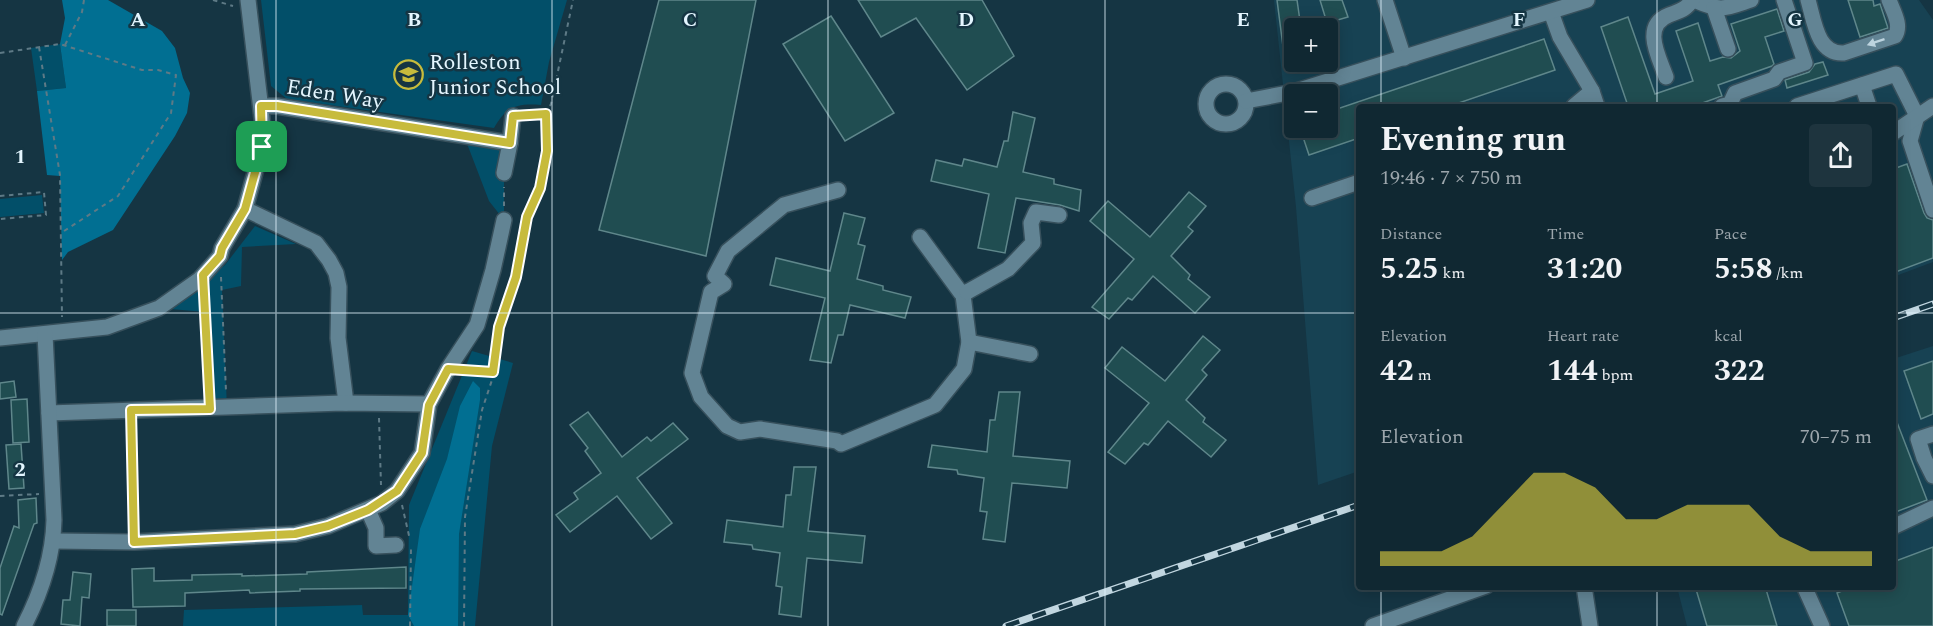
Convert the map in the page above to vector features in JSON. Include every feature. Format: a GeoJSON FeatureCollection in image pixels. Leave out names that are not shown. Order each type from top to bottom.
{"type":"FeatureCollection","features":[{"type":"Feature","properties":{"kind":"street"},"geometry":{"type":"LineString","coordinates":[[1385,0],[1404,58]]}},
{"type":"Feature","properties":{"kind":"street"},"geometry":{"type":"LineString","coordinates":[[1246,101],[1293,92],[1587,0]]}},
{"type":"Feature","properties":{"kind":"street"},"geometry":{"type":"LineString","coordinates":[[1666,77],[1652,34],[1661,18],[1684,10],[1693,0],[1714,8],[1724,9],[1747,1]]}},
{"type":"Feature","properties":{"kind":"street"},"geometry":{"type":"LineString","coordinates":[[1730,104],[1735,93],[1774,79],[1779,72],[1805,63],[1784,0]]}},
{"type":"Feature","properties":{"kind":"street"},"geometry":{"type":"LineString","coordinates":[[1808,0],[1821,42],[1835,54],[1895,36],[1898,24],[1889,0]]}},
{"type":"Feature","properties":{"kind":"street"},"geometry":{"type":"LineString","coordinates":[[0,338],[107,327],[159,308],[203,275],[220,256],[222,248],[245,209],[262,147],[261,106],[248,6]]}},
{"type":"Feature","properties":{"kind":"street"},"geometry":{"type":"LineString","coordinates":[[1714,8],[1728,49]]}},
{"type":"Feature","properties":{"kind":"street"},"geometry":{"type":"LineString","coordinates":[[1551,12],[1560,37],[1592,91],[1596,104]]}},
{"type":"Feature","properties":{"kind":"street"},"geometry":{"type":"LineString","coordinates":[[1812,104],[1832,101],[1862,85],[1896,74],[1917,116],[1910,141],[1933,210]]}},
{"type":"Feature","properties":{"kind":"street"},"geometry":{"type":"LineString","coordinates":[[1862,85],[1868,104]]}},
{"type":"Feature","properties":{"kind":"street"},"geometry":{"type":"LineString","coordinates":[[1576,104],[1592,91]]}},
{"type":"Feature","properties":{"kind":"street","name":"Eden Way"},"geometry":{"type":"LineString","coordinates":[[261,106],[277,106],[510,143]]}},
{"type":"Feature","properties":{"kind":"street"},"geometry":{"type":"LineString","coordinates":[[1896,131],[1933,106]]}},
{"type":"Feature","properties":{"kind":"street"},"geometry":{"type":"LineString","coordinates":[[504,172],[513,116]]}},
{"type":"Feature","properties":{"kind":"street"},"geometry":{"type":"LineString","coordinates":[[1312,198],[1356,183]]}},
{"type":"Feature","properties":{"kind":"street"},"geometry":{"type":"LineString","coordinates":[[838,190],[784,205],[728,250],[715,276],[724,284],[711,292],[692,373],[700,397],[726,426],[740,432],[760,429],[837,441],[841,444],[935,405],[964,369],[969,342],[963,295],[1008,269],[1033,243],[1031,223],[1036,212],[1059,215]]}},
{"type":"Feature","properties":{"kind":"street"},"geometry":{"type":"LineString","coordinates":[[245,209],[316,243],[336,273],[339,287],[338,338],[346,403]]}},
{"type":"Feature","properties":{"kind":"street"},"geometry":{"type":"LineString","coordinates":[[53,541],[134,542],[295,534],[328,526],[375,506],[397,491],[422,453],[429,405],[448,369],[477,325],[504,220]]}},
{"type":"Feature","properties":{"kind":"street"},"geometry":{"type":"LineString","coordinates":[[920,237],[961,292],[967,292]]}},
{"type":"Feature","properties":{"kind":"street"},"geometry":{"type":"LineString","coordinates":[[24,626],[40,590],[53,541],[53,494],[45,334]]}},
{"type":"Feature","properties":{"kind":"street"},"geometry":{"type":"LineString","coordinates":[[969,342],[1030,354]]}},
{"type":"Feature","properties":{"kind":"street"},"geometry":{"type":"LineString","coordinates":[[49,413],[346,403],[429,405]]}},
{"type":"Feature","properties":{"kind":"street"},"geometry":{"type":"LineString","coordinates":[[1933,434],[1918,439],[1933,476]]}},
{"type":"Feature","properties":{"kind":"street"},"geometry":{"type":"LineString","coordinates":[[375,506],[376,546],[396,545]]}},
{"type":"Feature","properties":{"kind":"street"},"geometry":{"type":"LineString","coordinates":[[1896,526],[1933,508]]}},
{"type":"Feature","properties":{"kind":"street"},"geometry":{"type":"LineString","coordinates":[[1373,626],[1419,619],[1478,590]]}},
{"type":"Feature","properties":{"kind":"street"},"geometry":{"type":"LineString","coordinates":[[1585,590],[1590,626]]}},
{"type":"Feature","properties":{"kind":"street"},"geometry":{"type":"LineString","coordinates":[[1806,590],[1822,626]]}},
{"type":"Feature","properties":{"kind":"path"},"geometry":{"type":"LineString","coordinates":[[65,45],[82,12],[84,0]]}},
{"type":"Feature","properties":{"kind":"path"},"geometry":{"type":"LineString","coordinates":[[213,0],[248,6]]}},
{"type":"Feature","properties":{"kind":"path"},"geometry":{"type":"LineString","coordinates":[[464,626],[465,517],[482,410],[493,372],[499,327],[516,277],[527,217],[542,179],[547,151],[546,114],[551,104],[573,0]]}},
{"type":"Feature","properties":{"kind":"path"},"geometry":{"type":"LineString","coordinates":[[0,53],[60,44],[142,70],[158,70],[176,75],[171,113],[118,196],[61,233]]}},
{"type":"Feature","properties":{"kind":"path"},"geometry":{"type":"LineString","coordinates":[[39,47],[60,176],[63,332]]}},
{"type":"Feature","properties":{"kind":"path"},"geometry":{"type":"LineString","coordinates":[[513,116],[546,114]]}},
{"type":"Feature","properties":{"kind":"path"},"geometry":{"type":"LineString","coordinates":[[504,172],[504,220]]}},
{"type":"Feature","properties":{"kind":"path"},"geometry":{"type":"LineString","coordinates":[[0,196],[44,192],[46,215],[0,219]]}},
{"type":"Feature","properties":{"kind":"path"},"geometry":{"type":"LineString","coordinates":[[220,256],[227,408]]}},
{"type":"Feature","properties":{"kind":"path"},"geometry":{"type":"LineString","coordinates":[[203,275],[210,409]]}},
{"type":"Feature","properties":{"kind":"path"},"geometry":{"type":"LineString","coordinates":[[448,369],[493,372]]}},
{"type":"Feature","properties":{"kind":"path"},"geometry":{"type":"LineString","coordinates":[[375,506],[378,404]]}},
{"type":"Feature","properties":{"kind":"path"},"geometry":{"type":"LineString","coordinates":[[131,410],[134,542]]}},
{"type":"Feature","properties":{"kind":"path"},"geometry":{"type":"LineString","coordinates":[[397,491],[408,525],[412,550],[410,626]]}},
{"type":"Feature","properties":{"kind":"path"},"geometry":{"type":"LineString","coordinates":[[0,496],[53,494]]}},
{"type":"Feature","properties":{"kind":"shaded area"},"geometry":{"type":"Polygon","coordinates":[[[62,0],[108,0],[162,31],[175,48],[183,78],[190,93],[187,113],[175,136],[113,230],[68,252],[62,260],[60,176],[47,175],[37,91],[66,88],[60,44],[65,18],[62,0]]]}},
{"type":"Feature","properties":{"kind":"shaded area","name":"Rolleston Junior School"},"geometry":{"type":"Polygon","coordinates":[[[261,0],[567,0],[549,62],[541,105],[513,108],[503,115],[494,128],[287,99],[271,86],[261,0]]]}},
{"type":"Feature","properties":{"kind":"shaded area"},"geometry":{"type":"Polygon","coordinates":[[[1274,0],[1919,0],[1933,20],[1933,262],[1896,276],[1896,104],[1356,104],[1356,472],[1318,485],[1289,138],[1338,138],[1338,84],[1284,84],[1284,94],[1274,0]]]}},
{"type":"Feature","properties":{"kind":"shaded area"},"geometry":{"type":"Polygon","coordinates":[[[60,44],[66,88],[37,91],[31,48],[60,44]]]}},
{"type":"Feature","properties":{"kind":"shaded area"},"geometry":{"type":"Polygon","coordinates":[[[466,141],[510,143],[504,173],[504,220],[489,201],[466,141]]]}},
{"type":"Feature","properties":{"kind":"shaded area"},"geometry":{"type":"Polygon","coordinates":[[[42,195],[44,213],[0,217],[0,199],[42,195]]]}},
{"type":"Feature","properties":{"kind":"shaded area"},"geometry":{"type":"Polygon","coordinates":[[[255,226],[296,244],[242,247],[241,286],[222,290],[227,408],[210,409],[205,312],[159,308],[225,265],[255,226]]]}},
{"type":"Feature","properties":{"kind":"shaded area"},"geometry":{"type":"Polygon","coordinates":[[[1933,346],[1933,626],[1687,626],[1678,590],[1896,590],[1896,358],[1933,346]]]}},
{"type":"Feature","properties":{"kind":"shaded area"},"geometry":{"type":"Polygon","coordinates":[[[472,351],[513,363],[492,446],[475,626],[183,626],[184,610],[362,605],[363,615],[408,615],[409,505],[472,351]]]}},
{"type":"Feature","properties":{"kind":"shaded area"},"geometry":{"type":"Polygon","coordinates":[[[473,381],[480,388],[480,400],[459,534],[458,626],[414,626],[408,615],[420,529],[447,459],[460,406],[473,381]]]}},
{"type":"Feature","properties":{"kind":"building"},"geometry":{"type":"Polygon","coordinates":[[[659,0],[756,0],[706,256],[599,230],[659,0]]]}},
{"type":"Feature","properties":{"kind":"building"},"geometry":{"type":"Polygon","coordinates":[[[858,0],[982,0],[1014,56],[967,90],[916,18],[881,37],[858,0]]]}},
{"type":"Feature","properties":{"kind":"building"},"geometry":{"type":"Polygon","coordinates":[[[1277,0],[1297,0],[1300,18],[1284,18],[1284,54],[1277,0]]]}},
{"type":"Feature","properties":{"kind":"building"},"geometry":{"type":"Polygon","coordinates":[[[1320,0],[1342,0],[1348,17],[1338,20],[1338,18],[1325,18],[1320,0]]]}},
{"type":"Feature","properties":{"kind":"building"},"geometry":{"type":"Polygon","coordinates":[[[1848,0],[1873,0],[1874,6],[1880,4],[1888,28],[1860,37],[1848,0]]]}},
{"type":"Feature","properties":{"kind":"building"},"geometry":{"type":"Polygon","coordinates":[[[1777,9],[1784,31],[1765,37],[1774,64],[1718,85],[1722,96],[1700,104],[1627,104],[1601,27],[1628,17],[1655,94],[1693,81],[1676,31],[1698,23],[1710,61],[1723,57],[1731,58],[1740,51],[1731,24],[1777,9]]]}},
{"type":"Feature","properties":{"kind":"building"},"geometry":{"type":"Polygon","coordinates":[[[831,16],[894,113],[845,141],[783,44],[831,16]]]}},
{"type":"Feature","properties":{"kind":"building"},"geometry":{"type":"Polygon","coordinates":[[[1544,39],[1555,70],[1456,104],[1356,104],[1356,139],[1309,155],[1303,138],[1338,138],[1338,109],[1544,39]]]}},
{"type":"Feature","properties":{"kind":"building"},"geometry":{"type":"Polygon","coordinates":[[[1823,62],[1828,75],[1787,88],[1785,80],[1809,72],[1815,64],[1823,62]]]}},
{"type":"Feature","properties":{"kind":"building"},"geometry":{"type":"Polygon","coordinates":[[[1013,112],[1035,118],[1023,172],[1054,179],[1054,184],[1081,190],[1079,211],[1060,205],[1016,198],[1005,253],[978,248],[989,194],[931,181],[936,160],[962,166],[964,159],[997,167],[1004,141],[1008,141],[1013,112]]]}},
{"type":"Feature","properties":{"kind":"building"},"geometry":{"type":"Polygon","coordinates":[[[1907,164],[1924,213],[1927,218],[1933,220],[1933,258],[1896,272],[1896,168],[1907,164]]]}},
{"type":"Feature","properties":{"kind":"building"},"geometry":{"type":"Polygon","coordinates":[[[1189,192],[1206,206],[1188,227],[1193,231],[1171,256],[1190,275],[1188,279],[1210,297],[1195,313],[1153,276],[1132,300],[1128,298],[1109,319],[1092,307],[1134,259],[1090,221],[1108,201],[1150,237],[1189,192]]]}},
{"type":"Feature","properties":{"kind":"building"},"geometry":{"type":"Polygon","coordinates":[[[844,213],[865,218],[858,244],[865,246],[857,279],[883,286],[883,290],[911,297],[905,318],[850,305],[843,335],[838,335],[831,363],[810,360],[825,298],[770,285],[776,258],[830,271],[844,213]]]}},
{"type":"Feature","properties":{"kind":"building"},"geometry":{"type":"Polygon","coordinates":[[[1203,336],[1220,350],[1202,370],[1207,375],[1186,400],[1205,418],[1203,422],[1226,440],[1211,457],[1168,421],[1148,445],[1144,443],[1125,464],[1108,452],[1149,403],[1105,368],[1122,347],[1165,381],[1203,336]]]}},
{"type":"Feature","properties":{"kind":"building"},"geometry":{"type":"Polygon","coordinates":[[[1933,361],[1933,414],[1921,419],[1904,371],[1933,361]]]}},
{"type":"Feature","properties":{"kind":"building"},"geometry":{"type":"Polygon","coordinates":[[[14,381],[16,397],[0,399],[0,383],[14,381]]]}},
{"type":"Feature","properties":{"kind":"building"},"geometry":{"type":"Polygon","coordinates":[[[999,392],[1020,392],[1013,456],[1070,461],[1067,488],[1012,483],[1005,542],[983,539],[987,512],[980,511],[984,478],[958,474],[957,470],[928,467],[932,445],[987,452],[990,420],[995,420],[999,392]]]}},
{"type":"Feature","properties":{"kind":"building"},"geometry":{"type":"Polygon","coordinates":[[[27,399],[29,442],[13,443],[11,400],[27,399]]]}},
{"type":"Feature","properties":{"kind":"building"},"geometry":{"type":"Polygon","coordinates":[[[588,412],[622,457],[647,437],[651,441],[673,423],[688,439],[637,478],[672,523],[651,539],[617,496],[570,532],[556,515],[578,499],[574,493],[601,473],[585,451],[588,448],[570,425],[588,412]]]}},
{"type":"Feature","properties":{"kind":"building"},"geometry":{"type":"Polygon","coordinates":[[[1896,420],[1927,500],[1896,512],[1896,420]]]}},
{"type":"Feature","properties":{"kind":"building"},"geometry":{"type":"Polygon","coordinates":[[[21,444],[24,488],[9,489],[6,445],[21,444]]]}},
{"type":"Feature","properties":{"kind":"building"},"geometry":{"type":"Polygon","coordinates":[[[794,467],[816,467],[808,531],[865,536],[862,563],[807,558],[801,617],[779,614],[782,587],[776,586],[780,553],[753,549],[752,545],[724,542],[727,520],[783,527],[786,495],[791,495],[794,467]]]}},
{"type":"Feature","properties":{"kind":"building"},"geometry":{"type":"Polygon","coordinates":[[[36,498],[37,523],[34,524],[2,615],[0,614],[0,568],[14,526],[19,528],[18,500],[36,498]]]}},
{"type":"Feature","properties":{"kind":"building"},"geometry":{"type":"Polygon","coordinates":[[[1933,547],[1933,626],[1849,626],[1837,593],[1844,590],[1896,590],[1896,561],[1933,547]]]}},
{"type":"Feature","properties":{"kind":"building"},"geometry":{"type":"Polygon","coordinates":[[[406,567],[406,588],[185,593],[185,606],[133,607],[132,569],[154,568],[154,581],[192,580],[192,575],[307,574],[307,572],[406,567]]]}},
{"type":"Feature","properties":{"kind":"building"},"geometry":{"type":"Polygon","coordinates":[[[73,572],[91,574],[89,598],[82,597],[80,626],[61,624],[63,600],[70,600],[73,572]]]}},
{"type":"Feature","properties":{"kind":"building"},"geometry":{"type":"Polygon","coordinates":[[[1696,590],[1766,590],[1777,626],[1707,626],[1696,590]]]}},
{"type":"Feature","properties":{"kind":"building"},"geometry":{"type":"Polygon","coordinates":[[[107,610],[136,610],[136,626],[107,626],[107,610]]]}},
{"type":"Feature","properties":{"kind":"railway"},"geometry":{"type":"LineString","coordinates":[[1896,317],[1933,304]]}},
{"type":"Feature","properties":{"kind":"railway"},"geometry":{"type":"LineString","coordinates":[[1006,626],[1356,506]]}},
{"type":"Feature","properties":{"kind":"place","name":"Rolleston Junior School"},"geometry":{"type":"Point","coordinates":[408,74]}},
{"type":"Feature","properties":{"kind":"route"},"geometry":{"type":"LineString","coordinates":[[261,106],[277,106],[510,143],[513,116],[546,114],[547,151],[540,188],[527,217],[516,277],[499,327],[493,372],[448,369],[429,405],[422,453],[397,491],[382,503],[368,510],[328,526],[295,534],[134,542],[131,410],[210,409],[203,275],[220,256],[222,248],[245,209],[262,147],[261,106]]}}]}
